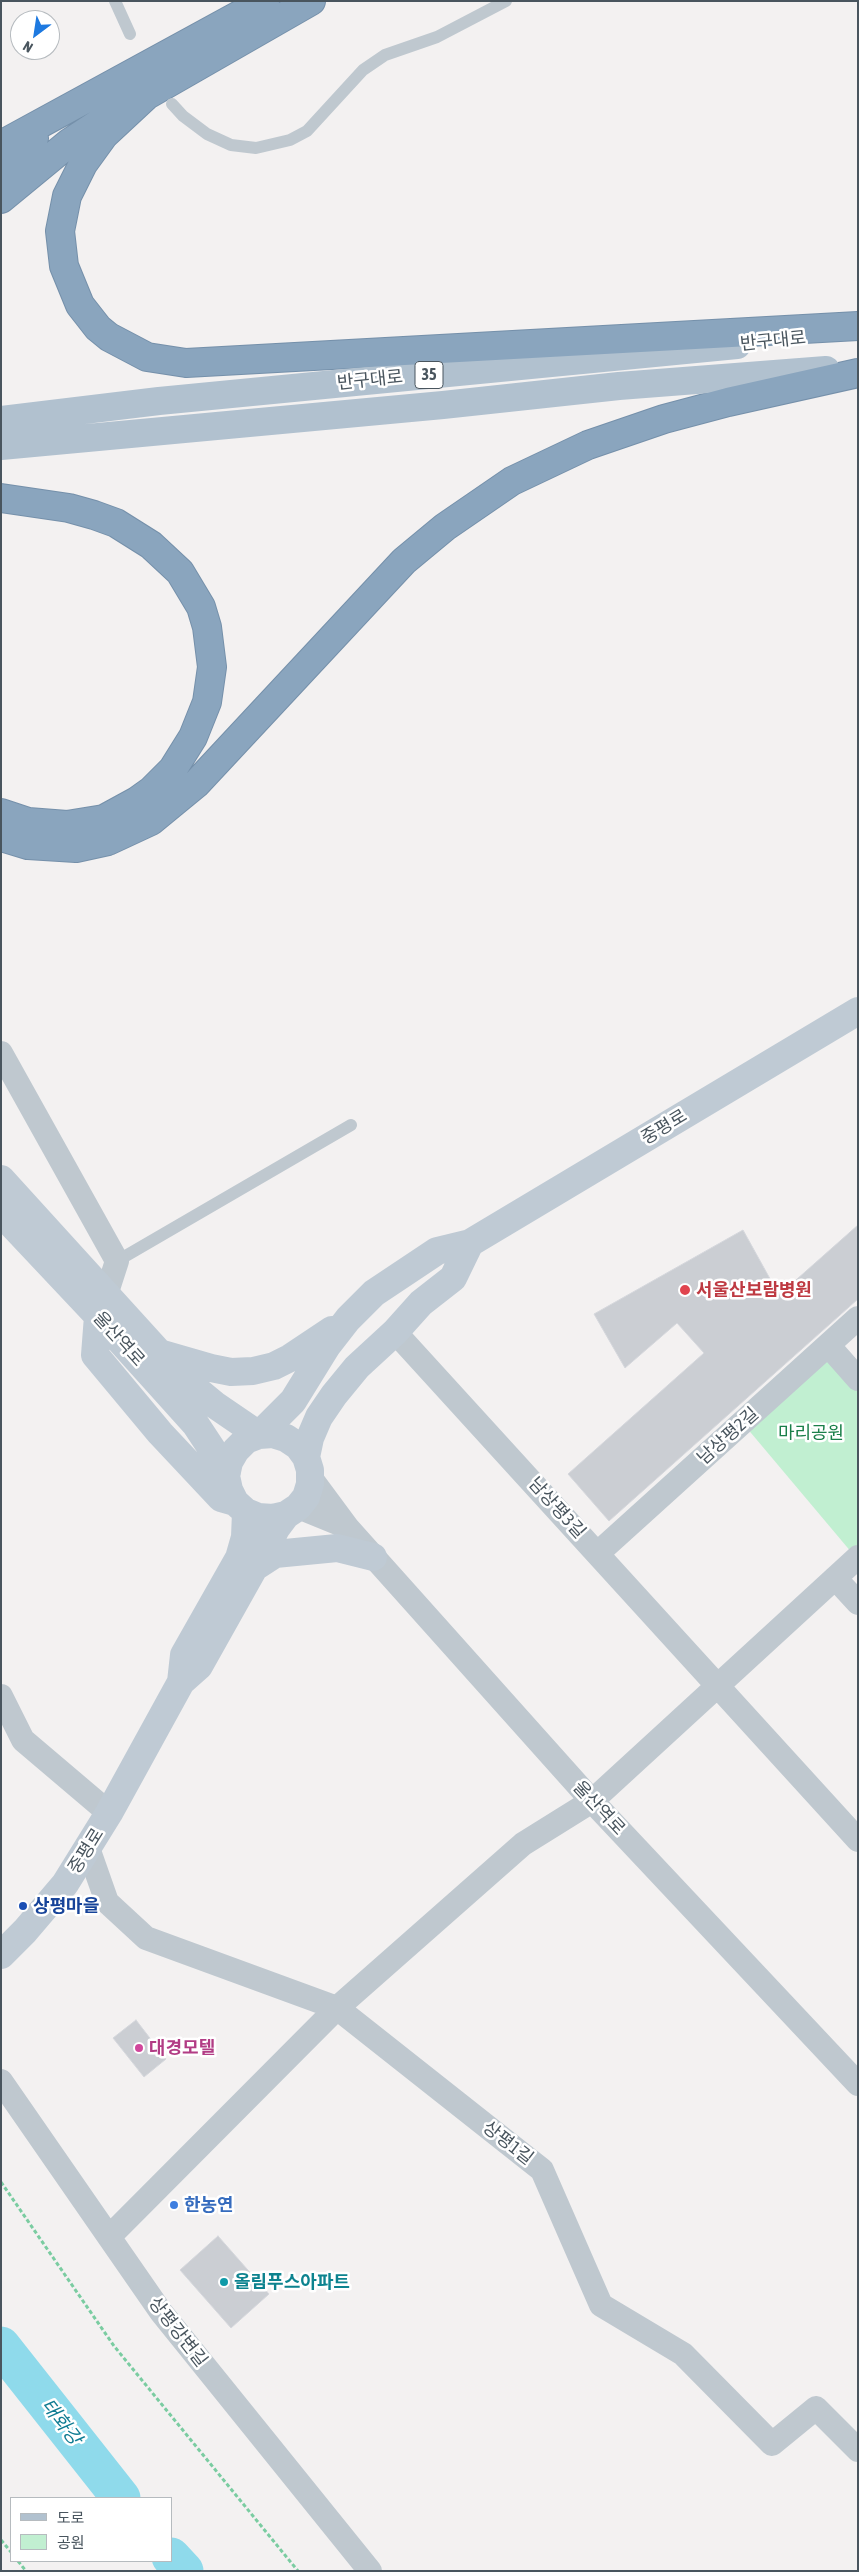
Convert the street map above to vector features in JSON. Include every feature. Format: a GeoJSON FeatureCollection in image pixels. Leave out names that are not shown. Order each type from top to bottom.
{"type":"FeatureCollection","features":[{"type":"Feature","properties":{"kind":"highway"},"geometry":{"type":"LineString","coordinates":[[1,145],[265,1]]}},
{"type":"Feature","properties":{"kind":"highway"},"geometry":{"type":"LineString","coordinates":[[312,1],[104,135],[83,164],[67,196],[60,232],[65,273],[80,305],[104,333],[122,345],[146,357],[186,363],[858,326]]}},
{"type":"Feature","properties":{"kind":"highway"},"geometry":{"type":"LineString","coordinates":[[1,199],[68,143],[160,99]]}},
{"type":"Feature","properties":{"kind":"highway"},"geometry":{"type":"LineString","coordinates":[[1,169],[42,131],[85,100]]}},
{"type":"Feature","properties":{"kind":"highway"},"geometry":{"type":"LineString","coordinates":[[1,837],[28,845],[76,848],[108,842],[151,821],[196,784],[404,561],[445,527],[512,481],[588,445],[664,419],[728,402],[858,373]]}},
{"type":"Feature","properties":{"kind":"highway"},"geometry":{"type":"LineString","coordinates":[[1,498],[69,508],[94,515],[116,523],[151,545],[180,572],[201,607],[208,627],[212,667],[207,702],[193,737],[173,768],[151,792],[104,819],[67,825],[28,822],[1,813]]}},
{"type":"Feature","properties":{"kind":"main road","name":"반구대로"},"geometry":{"type":"LineString","coordinates":[[1,420],[168,400],[858,333]]}},
{"type":"Feature","properties":{"kind":"main road","name":"반구대로"},"geometry":{"type":"LineString","coordinates":[[1,446],[433,406],[619,386],[797,374],[858,367]]}},
{"type":"Feature","properties":{"kind":"main road","name":"중평로"},"geometry":{"type":"LineString","coordinates":[[470,1243],[858,1011]]}},
{"type":"Feature","properties":{"kind":"main road"},"geometry":{"type":"LineString","coordinates":[[1,1164],[10,1216]]}},
{"type":"Feature","properties":{"kind":"main road","name":"울산역로"},"geometry":{"type":"LineString","coordinates":[[1,1179],[10,1216],[102,1306],[158,1352],[181,1377],[215,1405],[259,1435]]}},
{"type":"Feature","properties":{"kind":"main road"},"geometry":{"type":"LineString","coordinates":[[259,1435],[294,1401],[326,1346],[348,1319],[374,1294],[437,1251],[470,1243]]}},
{"type":"Feature","properties":{"kind":"main road"},"geometry":{"type":"LineString","coordinates":[[181,1682],[199,1666],[276,1527],[306,1497],[310,1438],[319,1417],[357,1367],[395,1332],[421,1303],[452,1278],[470,1243]]}},
{"type":"Feature","properties":{"kind":"main road"},"geometry":{"type":"LineString","coordinates":[[102,1306],[95,1355],[160,1433],[222,1498],[258,1517],[273,1518],[292,1511]]}},
{"type":"Feature","properties":{"kind":"main road","name":"울산역로"},"geometry":{"type":"LineString","coordinates":[[102,1306],[196,1425],[227,1472]]}},
{"type":"Feature","properties":{"kind":"main road"},"geometry":{"type":"LineString","coordinates":[[158,1352],[231,1372],[253,1371],[274,1366],[290,1358],[348,1319]]}},
{"type":"Feature","properties":{"kind":"main road"},"geometry":{"type":"LineString","coordinates":[[181,1682],[184,1655],[239,1558],[245,1537],[240,1507],[229,1490],[227,1472],[229,1462],[236,1450],[246,1440],[259,1435],[273,1434],[286,1438],[298,1446],[308,1467]]}},
{"type":"Feature","properties":{"kind":"main road"},"geometry":{"type":"LineString","coordinates":[[255,1568],[275,1554],[336,1548],[373,1557]]}},
{"type":"Feature","properties":{"kind":"main road","name":"중평로"},"geometry":{"type":"LineString","coordinates":[[1,1954],[25,1931],[65,1884],[109,1813],[181,1682]]}},
{"type":"Feature","properties":{"kind":"street"},"geometry":{"type":"LineString","coordinates":[[5,1069],[117,1261]]}},
{"type":"Feature","properties":{"kind":"street","name":"울산역로"},"geometry":{"type":"LineString","coordinates":[[102,1306],[117,1261]]}},
{"type":"Feature","properties":{"kind":"street","name":"남상평2길"},"geometry":{"type":"LineString","coordinates":[[598,1553],[858,1318]]}},
{"type":"Feature","properties":{"kind":"street","name":"남상평3길"},"geometry":{"type":"LineString","coordinates":[[395,1332],[858,1840]]}},
{"type":"Feature","properties":{"kind":"street"},"geometry":{"type":"LineString","coordinates":[[828,1345],[858,1379]]}},
{"type":"Feature","properties":{"kind":"street","name":"울산역로"},"geometry":{"type":"LineString","coordinates":[[308,1467],[347,1527],[373,1557],[592,1801],[858,2084]]}},
{"type":"Feature","properties":{"kind":"street"},"geometry":{"type":"LineString","coordinates":[[292,1511],[347,1527]]}},
{"type":"Feature","properties":{"kind":"street"},"geometry":{"type":"LineString","coordinates":[[109,2238],[337,2008],[523,1844],[592,1801],[858,1557]]}},
{"type":"Feature","properties":{"kind":"street"},"geometry":{"type":"LineString","coordinates":[[835,1578],[858,1602]]}},
{"type":"Feature","properties":{"kind":"street","name":"중평로"},"geometry":{"type":"LineString","coordinates":[[1,1696],[23,1740],[109,1813]]}},
{"type":"Feature","properties":{"kind":"street","name":"상평1길"},"geometry":{"type":"LineString","coordinates":[[88,1848],[107,1902],[146,1938],[337,2008],[542,2170],[601,2305],[683,2354],[772,2444],[816,2408],[858,2450]]}},
{"type":"Feature","properties":{"kind":"street","name":"상평강변길"},"geometry":{"type":"LineString","coordinates":[[1,2081],[161,2312],[370,2571]]}},
{"type":"Feature","properties":{"kind":"lane"},"geometry":{"type":"LineString","coordinates":[[115,1],[130,34]]}},
{"type":"Feature","properties":{"kind":"lane"},"geometry":{"type":"LineString","coordinates":[[160,99],[207,134],[231,145],[256,148],[290,140],[307,131],[363,70],[385,55],[437,38],[506,1]]}},
{"type":"Feature","properties":{"kind":"lane"},"geometry":{"type":"LineString","coordinates":[[117,1261],[351,1124]]}},
{"type":"Feature","properties":{"kind":"path"},"geometry":{"type":"LineString","coordinates":[[1,2182],[114,2346],[298,2571]]}},
{"type":"Feature","properties":{"kind":"path"},"geometry":{"type":"LineString","coordinates":[[1,2540],[10,2551]]}},
{"type":"Feature","properties":{"kind":"green space","name":"마리공원"},"geometry":{"type":"Polygon","coordinates":[[[826,1355],[858,1388],[858,1548],[852,1553],[746,1427],[826,1355]]]}},
{"type":"Feature","properties":{"kind":"building","name":"서울산보람병원"},"geometry":{"type":"Polygon","coordinates":[[[858,1225],[858,1299],[609,1521],[568,1474],[704,1353],[677,1323],[625,1368],[594,1314],[743,1230],[779,1295],[858,1225]]]}},
{"type":"Feature","properties":{"kind":"building"},"geometry":{"type":"Polygon","coordinates":[[[136,2020],[166,2059],[144,2077],[113,2038],[136,2020]]]}},
{"type":"Feature","properties":{"kind":"building","name":"올림푸스아파트"},"geometry":{"type":"Polygon","coordinates":[[[218,2236],[269,2294],[231,2328],[180,2270],[218,2236]]]}},
{"type":"Feature","properties":{"kind":"waterway","name":"태화강"},"geometry":{"type":"LineString","coordinates":[[1,2346],[120,2497]]}},
{"type":"Feature","properties":{"kind":"waterway","name":"태화강"},"geometry":{"type":"LineString","coordinates":[[172,2558],[184,2571]]}},
{"type":"Feature","properties":{"kind":"place","name":"서울산보람병원"},"geometry":{"type":"Point","coordinates":[685,1290]}},
{"type":"Feature","properties":{"kind":"place","name":"상평마을"},"geometry":{"type":"Point","coordinates":[23,1906]}},
{"type":"Feature","properties":{"kind":"place","name":"대경모텔"},"geometry":{"type":"Point","coordinates":[139,2048]}},
{"type":"Feature","properties":{"kind":"place","name":"한농연"},"geometry":{"type":"Point","coordinates":[174,2205]}},
{"type":"Feature","properties":{"kind":"place","name":"올림푸스아파트"},"geometry":{"type":"Point","coordinates":[224,2282]}}]}
